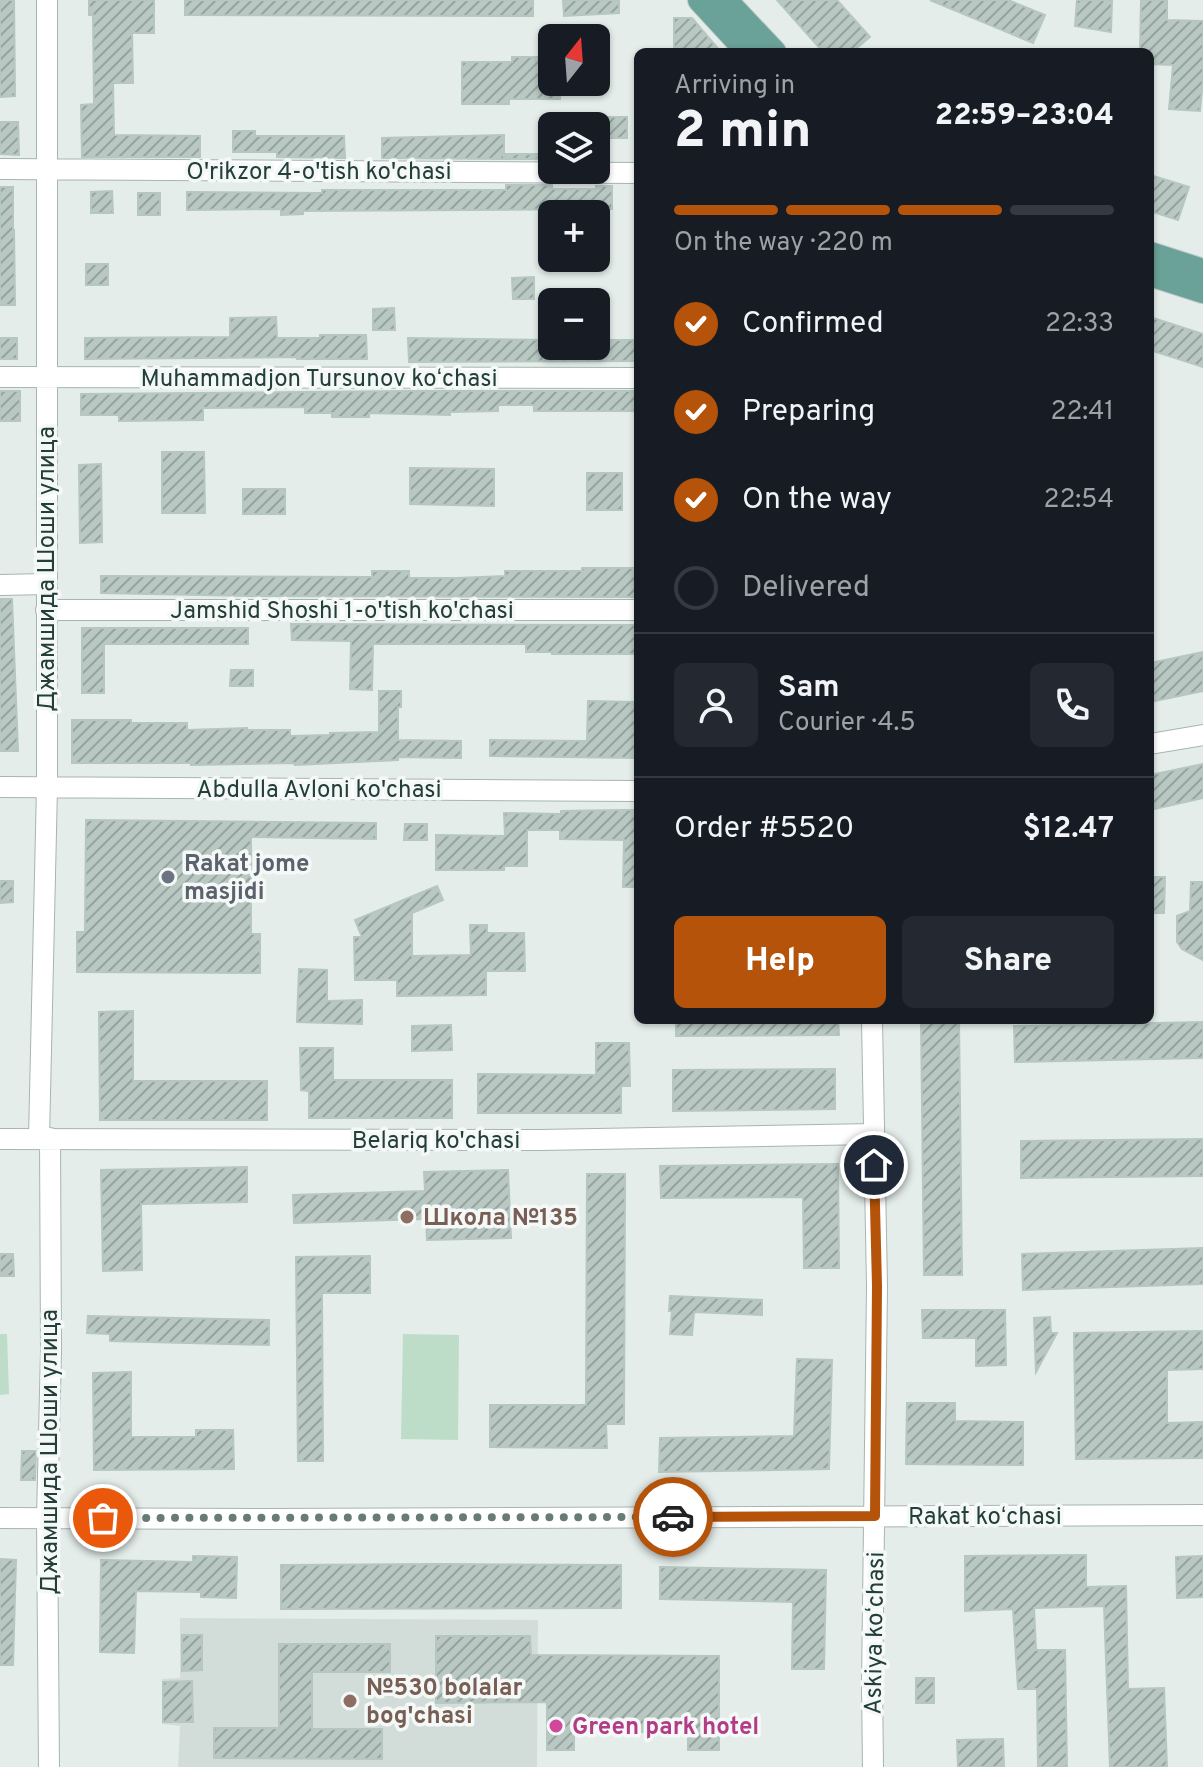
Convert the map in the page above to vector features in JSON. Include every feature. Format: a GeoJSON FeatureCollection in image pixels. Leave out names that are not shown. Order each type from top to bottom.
{"type":"FeatureCollection","features":[{"type":"Feature","properties":{"kind":"main road"},"geometry":{"type":"LineString","coordinates":[[700,0],[744,48]]}},
{"type":"Feature","properties":{"kind":"main road"},"geometry":{"type":"LineString","coordinates":[[725,0],[770,48]]}},
{"type":"Feature","properties":{"kind":"main road"},"geometry":{"type":"LineString","coordinates":[[1154,255],[1203,271]]}},
{"type":"Feature","properties":{"kind":"main road"},"geometry":{"type":"LineString","coordinates":[[1154,275],[1203,291]]}},
{"type":"Feature","properties":{"kind":"street","name":"Джамшида Шоши улица"},"geometry":{"type":"LineString","coordinates":[[47,0],[45,1138],[51,1351],[47,1518],[49,1767]]}},
{"type":"Feature","properties":{"kind":"street","name":"O'rikzor 4-o'tish ko'chasi"},"geometry":{"type":"LineString","coordinates":[[0,169],[634,173]]}},
{"type":"Feature","properties":{"kind":"street","name":"Muhammadjon Tursunov koʻchasi"},"geometry":{"type":"LineString","coordinates":[[0,377],[634,378]]}},
{"type":"Feature","properties":{"kind":"street"},"geometry":{"type":"LineString","coordinates":[[0,585],[46,584]]}},
{"type":"Feature","properties":{"kind":"street","name":"Jamshid Shoshi 1-o'tish ko'chasi"},"geometry":{"type":"LineString","coordinates":[[46,610],[634,610]]}},
{"type":"Feature","properties":{"kind":"street"},"geometry":{"type":"LineString","coordinates":[[1154,743],[1203,735]]}},
{"type":"Feature","properties":{"kind":"street","name":"Abdulla Avloni ko'chasi"},"geometry":{"type":"LineString","coordinates":[[0,787],[634,791]]}},
{"type":"Feature","properties":{"kind":"street","name":"Askiya koʻchasi"},"geometry":{"type":"LineString","coordinates":[[872,1024],[877,1286],[873,1767]]}},
{"type":"Feature","properties":{"kind":"street","name":"Belariq ko'chasi"},"geometry":{"type":"LineString","coordinates":[[0,1139],[540,1140],[873,1134]]}},
{"type":"Feature","properties":{"kind":"street","name":"Rakat koʻchasi"},"geometry":{"type":"LineString","coordinates":[[0,1518],[1203,1515]]}},
{"type":"Feature","properties":{"kind":"shaded area","name":"№530 bolalar bog'chasi"},"geometry":{"type":"Polygon","coordinates":[[[180,1618],[538,1620],[537,1767],[178,1767],[180,1726],[162,1724],[162,1679],[180,1678],[180,1618]]]}},
{"type":"Feature","properties":{"kind":"green space"},"geometry":{"type":"Polygon","coordinates":[[[0,1334],[7,1334],[9,1394],[0,1395],[0,1334]]]}},
{"type":"Feature","properties":{"kind":"green space"},"geometry":{"type":"Polygon","coordinates":[[[403,1334],[459,1335],[458,1440],[401,1439],[403,1334]]]}},
{"type":"Feature","properties":{"kind":"building"},"geometry":{"type":"Polygon","coordinates":[[[0,0],[14,0],[15,96],[0,97],[0,0]]]}},
{"type":"Feature","properties":{"kind":"building"},"geometry":{"type":"Polygon","coordinates":[[[89,0],[154,0],[154,33],[132,33],[133,83],[113,83],[114,135],[200,136],[200,157],[82,157],[81,105],[94,104],[93,15],[89,15],[89,0]]]}},
{"type":"Feature","properties":{"kind":"building"},"geometry":{"type":"Polygon","coordinates":[[[185,0],[533,0],[533,16],[185,15],[185,0]]]}},
{"type":"Feature","properties":{"kind":"building"},"geometry":{"type":"Polygon","coordinates":[[[563,0],[619,0],[619,13],[564,16],[563,0]]]}},
{"type":"Feature","properties":{"kind":"building"},"geometry":{"type":"Polygon","coordinates":[[[777,0],[837,0],[870,37],[857,48],[819,48],[777,0]]]}},
{"type":"Feature","properties":{"kind":"building"},"geometry":{"type":"Polygon","coordinates":[[[930,0],[1008,0],[1045,15],[1033,43],[930,0]]]}},
{"type":"Feature","properties":{"kind":"building"},"geometry":{"type":"Polygon","coordinates":[[[1077,0],[1112,0],[1111,32],[1075,26],[1077,0]]]}},
{"type":"Feature","properties":{"kind":"building"},"geometry":{"type":"Polygon","coordinates":[[[1141,0],[1167,0],[1167,20],[1203,21],[1200,111],[1169,109],[1173,65],[1154,64],[1154,48],[1140,48],[1141,0]]]}},
{"type":"Feature","properties":{"kind":"building"},"geometry":{"type":"Polygon","coordinates":[[[674,18],[692,18],[718,48],[674,48],[674,18]]]}},
{"type":"Feature","properties":{"kind":"building"},"geometry":{"type":"Polygon","coordinates":[[[512,57],[538,57],[538,96],[560,96],[560,99],[509,99],[509,104],[462,104],[462,62],[512,62],[512,57]]]}},
{"type":"Feature","properties":{"kind":"building"},"geometry":{"type":"Polygon","coordinates":[[[610,117],[627,117],[627,138],[610,138],[610,117]]]}},
{"type":"Feature","properties":{"kind":"building"},"geometry":{"type":"Polygon","coordinates":[[[0,122],[18,122],[19,155],[0,154],[0,122]]]}},
{"type":"Feature","properties":{"kind":"building"},"geometry":{"type":"Polygon","coordinates":[[[233,131],[255,131],[255,136],[344,136],[345,158],[277,157],[277,152],[233,152],[233,131]]]}},
{"type":"Feature","properties":{"kind":"building"},"geometry":{"type":"Polygon","coordinates":[[[504,135],[504,159],[382,158],[382,138],[504,135]]]}},
{"type":"Feature","properties":{"kind":"building"},"geometry":{"type":"Polygon","coordinates":[[[506,154],[538,154],[538,159],[506,159],[506,154]]]}},
{"type":"Feature","properties":{"kind":"building"},"geometry":{"type":"Polygon","coordinates":[[[1154,176],[1189,187],[1178,220],[1154,212],[1154,176]]]}},
{"type":"Feature","properties":{"kind":"building"},"geometry":{"type":"Polygon","coordinates":[[[506,185],[552,185],[552,189],[612,186],[612,209],[610,200],[538,200],[538,209],[303,211],[303,214],[281,215],[281,209],[187,210],[187,192],[506,190],[506,185]]]}},
{"type":"Feature","properties":{"kind":"building"},"geometry":{"type":"Polygon","coordinates":[[[0,187],[13,187],[15,305],[0,305],[0,187]]]}},
{"type":"Feature","properties":{"kind":"building"},"geometry":{"type":"Polygon","coordinates":[[[112,191],[113,213],[91,213],[91,192],[112,191]]]}},
{"type":"Feature","properties":{"kind":"building"},"geometry":{"type":"Polygon","coordinates":[[[138,193],[160,193],[160,215],[138,215],[138,193]]]}},
{"type":"Feature","properties":{"kind":"building"},"geometry":{"type":"Polygon","coordinates":[[[86,264],[108,264],[108,285],[86,285],[86,264]]]}},
{"type":"Feature","properties":{"kind":"building"},"geometry":{"type":"Polygon","coordinates":[[[534,277],[534,299],[513,299],[512,278],[534,277]]]}},
{"type":"Feature","properties":{"kind":"building"},"geometry":{"type":"Polygon","coordinates":[[[394,308],[395,330],[373,330],[373,309],[394,308]]]}},
{"type":"Feature","properties":{"kind":"building"},"geometry":{"type":"Polygon","coordinates":[[[276,317],[277,338],[366,335],[367,359],[85,359],[85,338],[230,337],[230,318],[276,317]]]}},
{"type":"Feature","properties":{"kind":"building"},"geometry":{"type":"Polygon","coordinates":[[[1154,318],[1203,334],[1203,367],[1154,351],[1154,318]]]}},
{"type":"Feature","properties":{"kind":"building"},"geometry":{"type":"Polygon","coordinates":[[[0,338],[17,338],[17,359],[0,359],[0,338]]]}},
{"type":"Feature","properties":{"kind":"building"},"geometry":{"type":"Polygon","coordinates":[[[408,338],[538,340],[538,360],[610,360],[610,340],[634,340],[634,361],[409,362],[408,338]]]}},
{"type":"Feature","properties":{"kind":"building"},"geometry":{"type":"Polygon","coordinates":[[[0,391],[20,391],[20,421],[0,421],[0,391]]]}},
{"type":"Feature","properties":{"kind":"building"},"geometry":{"type":"Polygon","coordinates":[[[634,391],[634,411],[534,411],[534,405],[498,405],[498,411],[450,412],[450,415],[369,413],[369,417],[332,417],[332,413],[305,413],[305,407],[203,408],[203,420],[119,421],[119,415],[81,415],[81,394],[634,391]]]}},
{"type":"Feature","properties":{"kind":"building"},"geometry":{"type":"Polygon","coordinates":[[[162,452],[204,452],[205,513],[162,513],[162,452]]]}},
{"type":"Feature","properties":{"kind":"building"},"geometry":{"type":"Polygon","coordinates":[[[101,464],[102,542],[80,543],[79,465],[101,464]]]}},
{"type":"Feature","properties":{"kind":"building"},"geometry":{"type":"Polygon","coordinates":[[[410,468],[494,469],[494,506],[410,504],[410,468]]]}},
{"type":"Feature","properties":{"kind":"building"},"geometry":{"type":"Polygon","coordinates":[[[587,473],[622,473],[622,510],[587,510],[587,473]]]}},
{"type":"Feature","properties":{"kind":"building"},"geometry":{"type":"Polygon","coordinates":[[[243,489],[285,489],[285,514],[243,514],[243,489]]]}},
{"type":"Feature","properties":{"kind":"building"},"geometry":{"type":"Polygon","coordinates":[[[582,568],[634,568],[634,597],[101,593],[101,576],[372,577],[372,571],[409,571],[409,578],[457,578],[505,576],[505,571],[582,571],[582,568]]]}},
{"type":"Feature","properties":{"kind":"building"},"geometry":{"type":"Polygon","coordinates":[[[0,599],[12,599],[18,751],[0,751],[0,599]]]}},
{"type":"Feature","properties":{"kind":"building"},"geometry":{"type":"Polygon","coordinates":[[[291,624],[634,625],[634,654],[526,652],[526,644],[373,644],[372,690],[350,689],[351,641],[292,640],[291,624]]]}},
{"type":"Feature","properties":{"kind":"building"},"geometry":{"type":"Polygon","coordinates":[[[82,628],[248,628],[248,644],[104,644],[104,693],[82,693],[82,628]]]}},
{"type":"Feature","properties":{"kind":"building"},"geometry":{"type":"Polygon","coordinates":[[[1203,652],[1203,691],[1154,701],[1154,662],[1203,652]]]}},
{"type":"Feature","properties":{"kind":"building"},"geometry":{"type":"Polygon","coordinates":[[[231,670],[253,670],[253,686],[230,686],[231,670]]]}},
{"type":"Feature","properties":{"kind":"building"},"geometry":{"type":"Polygon","coordinates":[[[379,691],[401,691],[398,740],[461,741],[461,758],[398,757],[398,760],[295,765],[72,763],[72,720],[187,723],[187,730],[290,730],[290,736],[379,732],[379,691]]]}},
{"type":"Feature","properties":{"kind":"building"},"geometry":{"type":"Polygon","coordinates":[[[588,701],[634,702],[634,758],[490,756],[490,740],[587,741],[588,701]]]}},
{"type":"Feature","properties":{"kind":"building"},"geometry":{"type":"Polygon","coordinates":[[[1203,764],[1203,798],[1154,809],[1154,774],[1203,764]]]}},
{"type":"Feature","properties":{"kind":"building"},"geometry":{"type":"Polygon","coordinates":[[[634,810],[634,887],[623,887],[624,840],[560,839],[560,830],[527,830],[527,866],[504,866],[504,870],[436,870],[436,835],[505,836],[504,813],[561,814],[561,811],[634,810]]]}},
{"type":"Feature","properties":{"kind":"building","name":"Rakat jome masjidi"},"geometry":{"type":"Polygon","coordinates":[[[86,820],[376,823],[376,839],[251,837],[251,934],[260,934],[260,973],[77,972],[77,932],[85,932],[86,820]]]}},
{"type":"Feature","properties":{"kind":"building"},"geometry":{"type":"Polygon","coordinates":[[[405,824],[427,824],[427,840],[404,840],[405,824]]]}},
{"type":"Feature","properties":{"kind":"building"},"geometry":{"type":"Polygon","coordinates":[[[1154,877],[1165,877],[1164,913],[1154,913],[1154,877]]]}},
{"type":"Feature","properties":{"kind":"building"},"geometry":{"type":"Polygon","coordinates":[[[0,881],[13,881],[13,902],[0,903],[0,881]]]}},
{"type":"Feature","properties":{"kind":"building"},"geometry":{"type":"Polygon","coordinates":[[[1191,882],[1203,882],[1203,960],[1182,949],[1177,942],[1177,916],[1190,911],[1191,882]]]}},
{"type":"Feature","properties":{"kind":"building"},"geometry":{"type":"Polygon","coordinates":[[[437,886],[443,900],[412,913],[412,956],[471,955],[470,925],[487,925],[487,933],[524,933],[525,971],[486,971],[486,995],[397,996],[397,980],[355,980],[354,937],[362,937],[355,920],[437,886]]]}},
{"type":"Feature","properties":{"kind":"building"},"geometry":{"type":"Polygon","coordinates":[[[299,969],[327,970],[327,1001],[362,1000],[362,1024],[297,1022],[299,969]]]}},
{"type":"Feature","properties":{"kind":"building"},"geometry":{"type":"Polygon","coordinates":[[[133,1011],[133,1081],[267,1081],[267,1120],[100,1120],[99,1012],[133,1011]]]}},
{"type":"Feature","properties":{"kind":"building"},"geometry":{"type":"Polygon","coordinates":[[[1203,1022],[1203,1058],[1015,1062],[1014,1026],[1203,1022]]]}},
{"type":"Feature","properties":{"kind":"building"},"geometry":{"type":"Polygon","coordinates":[[[676,1024],[838,1024],[839,1035],[676,1036],[676,1024]]]}},
{"type":"Feature","properties":{"kind":"building"},"geometry":{"type":"Polygon","coordinates":[[[921,1024],[959,1024],[962,1275],[924,1275],[921,1024]]]}},
{"type":"Feature","properties":{"kind":"building"},"geometry":{"type":"Polygon","coordinates":[[[451,1025],[452,1050],[412,1051],[412,1026],[451,1025]]]}},
{"type":"Feature","properties":{"kind":"building"},"geometry":{"type":"Polygon","coordinates":[[[596,1043],[629,1043],[630,1086],[621,1086],[621,1113],[478,1113],[478,1074],[596,1075],[596,1043]]]}},
{"type":"Feature","properties":{"kind":"building"},"geometry":{"type":"Polygon","coordinates":[[[300,1048],[333,1048],[333,1080],[452,1080],[452,1118],[309,1118],[309,1091],[301,1090],[300,1048]]]}},
{"type":"Feature","properties":{"kind":"building"},"geometry":{"type":"Polygon","coordinates":[[[835,1069],[835,1109],[673,1111],[673,1070],[835,1069]]]}},
{"type":"Feature","properties":{"kind":"building"},"geometry":{"type":"Polygon","coordinates":[[[1203,1139],[1203,1176],[1021,1178],[1021,1141],[1203,1139]]]}},
{"type":"Feature","properties":{"kind":"building"},"geometry":{"type":"Polygon","coordinates":[[[838,1164],[839,1268],[804,1268],[803,1197],[661,1198],[660,1166],[838,1164]]]}},
{"type":"Feature","properties":{"kind":"building"},"geometry":{"type":"Polygon","coordinates":[[[247,1167],[247,1202],[141,1204],[142,1270],[103,1271],[101,1170],[247,1167]]]}},
{"type":"Feature","properties":{"kind":"building"},"geometry":{"type":"Polygon","coordinates":[[[508,1170],[511,1238],[427,1240],[426,1219],[294,1223],[293,1195],[425,1191],[424,1172],[508,1170]]]}},
{"type":"Feature","properties":{"kind":"building"},"geometry":{"type":"Polygon","coordinates":[[[587,1174],[625,1174],[624,1424],[606,1424],[607,1448],[490,1447],[490,1405],[586,1405],[587,1174]]]}},
{"type":"Feature","properties":{"kind":"building"},"geometry":{"type":"Polygon","coordinates":[[[1203,1248],[1203,1284],[1023,1290],[1022,1254],[1203,1248]]]}},
{"type":"Feature","properties":{"kind":"building"},"geometry":{"type":"Polygon","coordinates":[[[0,1254],[13,1254],[14,1276],[0,1276],[0,1254]]]}},
{"type":"Feature","properties":{"kind":"building"},"geometry":{"type":"Polygon","coordinates":[[[370,1256],[370,1293],[322,1293],[323,1461],[298,1461],[296,1257],[370,1256]]]}},
{"type":"Feature","properties":{"kind":"building"},"geometry":{"type":"Polygon","coordinates":[[[670,1296],[762,1300],[762,1315],[694,1312],[692,1335],[670,1334],[670,1296]]]}},
{"type":"Feature","properties":{"kind":"building"},"geometry":{"type":"Polygon","coordinates":[[[922,1310],[1005,1310],[1006,1365],[976,1366],[976,1338],[923,1338],[922,1310]]]}},
{"type":"Feature","properties":{"kind":"building"},"geometry":{"type":"Polygon","coordinates":[[[88,1316],[269,1320],[269,1345],[110,1341],[110,1334],[87,1333],[88,1316]]]}},
{"type":"Feature","properties":{"kind":"building"},"geometry":{"type":"Polygon","coordinates":[[[1050,1317],[1051,1333],[1057,1333],[1036,1372],[1034,1318],[1050,1317]]]}},
{"type":"Feature","properties":{"kind":"building"},"geometry":{"type":"Polygon","coordinates":[[[1203,1331],[1203,1369],[1167,1370],[1167,1423],[1203,1422],[1203,1458],[1076,1459],[1074,1333],[1203,1331]]]}},
{"type":"Feature","properties":{"kind":"building"},"geometry":{"type":"Polygon","coordinates":[[[797,1359],[832,1360],[829,1469],[659,1472],[660,1438],[794,1436],[797,1359]]]}},
{"type":"Feature","properties":{"kind":"building"},"geometry":{"type":"Polygon","coordinates":[[[131,1372],[131,1437],[196,1437],[196,1430],[233,1430],[234,1469],[94,1470],[93,1373],[131,1372]]]}},
{"type":"Feature","properties":{"kind":"building"},"geometry":{"type":"Polygon","coordinates":[[[907,1403],[955,1403],[955,1421],[1023,1422],[1023,1465],[906,1464],[907,1403]]]}},
{"type":"Feature","properties":{"kind":"building"},"geometry":{"type":"Polygon","coordinates":[[[22,1451],[36,1451],[35,1480],[21,1480],[22,1451]]]}},
{"type":"Feature","properties":{"kind":"building"},"geometry":{"type":"Polygon","coordinates":[[[1086,1555],[1086,1587],[1126,1586],[1128,1689],[1164,1688],[1167,1767],[1110,1767],[1104,1606],[1034,1608],[1036,1650],[1065,1650],[1067,1767],[1038,1767],[1037,1689],[1018,1689],[1013,1609],[965,1611],[965,1556],[1086,1555]]]}},
{"type":"Feature","properties":{"kind":"building"},"geometry":{"type":"Polygon","coordinates":[[[193,1556],[237,1557],[236,1598],[201,1597],[201,1592],[136,1591],[134,1653],[100,1652],[101,1560],[193,1562],[193,1556]]]}},
{"type":"Feature","properties":{"kind":"building"},"geometry":{"type":"Polygon","coordinates":[[[1203,1556],[1203,1597],[1177,1598],[1176,1557],[1203,1556]]]}},
{"type":"Feature","properties":{"kind":"building"},"geometry":{"type":"Polygon","coordinates":[[[0,1559],[16,1560],[13,1665],[0,1665],[0,1559]]]}},
{"type":"Feature","properties":{"kind":"building"},"geometry":{"type":"Polygon","coordinates":[[[281,1565],[621,1565],[621,1608],[281,1609],[281,1565]]]}},
{"type":"Feature","properties":{"kind":"building"},"geometry":{"type":"Polygon","coordinates":[[[660,1567],[826,1570],[824,1669],[792,1669],[793,1602],[660,1599],[660,1567]]]}},
{"type":"Feature","properties":{"kind":"building"},"geometry":{"type":"Polygon","coordinates":[[[182,1635],[202,1635],[202,1670],[182,1671],[182,1635]]]}},
{"type":"Feature","properties":{"kind":"building"},"geometry":{"type":"Polygon","coordinates":[[[436,1636],[530,1636],[531,1655],[719,1656],[719,1750],[688,1750],[688,1732],[574,1732],[574,1750],[547,1750],[547,1702],[436,1703],[436,1636]]]}},
{"type":"Feature","properties":{"kind":"building"},"geometry":{"type":"Polygon","coordinates":[[[279,1644],[390,1644],[390,1672],[312,1672],[312,1729],[382,1729],[382,1759],[214,1758],[214,1728],[279,1728],[279,1644]]]}},
{"type":"Feature","properties":{"kind":"building"},"geometry":{"type":"Polygon","coordinates":[[[916,1678],[934,1678],[934,1703],[916,1703],[916,1678]]]}},
{"type":"Feature","properties":{"kind":"building"},"geometry":{"type":"Polygon","coordinates":[[[192,1681],[193,1722],[163,1722],[163,1682],[192,1681]]]}},
{"type":"Feature","properties":{"kind":"building"},"geometry":{"type":"Polygon","coordinates":[[[1003,1739],[1004,1767],[958,1767],[957,1740],[1003,1739]]]}},
{"type":"Feature","properties":{"kind":"way so far"},"geometry":{"type":"LineString","coordinates":[[103,1518],[673,1517]]}},
{"type":"Feature","properties":{"kind":"place","name":"Rakat jome masjidi"},"geometry":{"type":"Point","coordinates":[168,877]}},
{"type":"Feature","properties":{"kind":"place","name":"Школа №135"},"geometry":{"type":"Point","coordinates":[407,1217]}},
{"type":"Feature","properties":{"kind":"place","name":"№530 bolalar bog'chasi"},"geometry":{"type":"Point","coordinates":[350,1701]}},
{"type":"Feature","properties":{"kind":"place","name":"Green park hotel"},"geometry":{"type":"Point","coordinates":[556,1726]}},
{"type":"Feature","properties":{"kind":"route"},"geometry":{"type":"LineString","coordinates":[[673,1517],[875,1516],[877,1286],[874,1165]]}}]}
